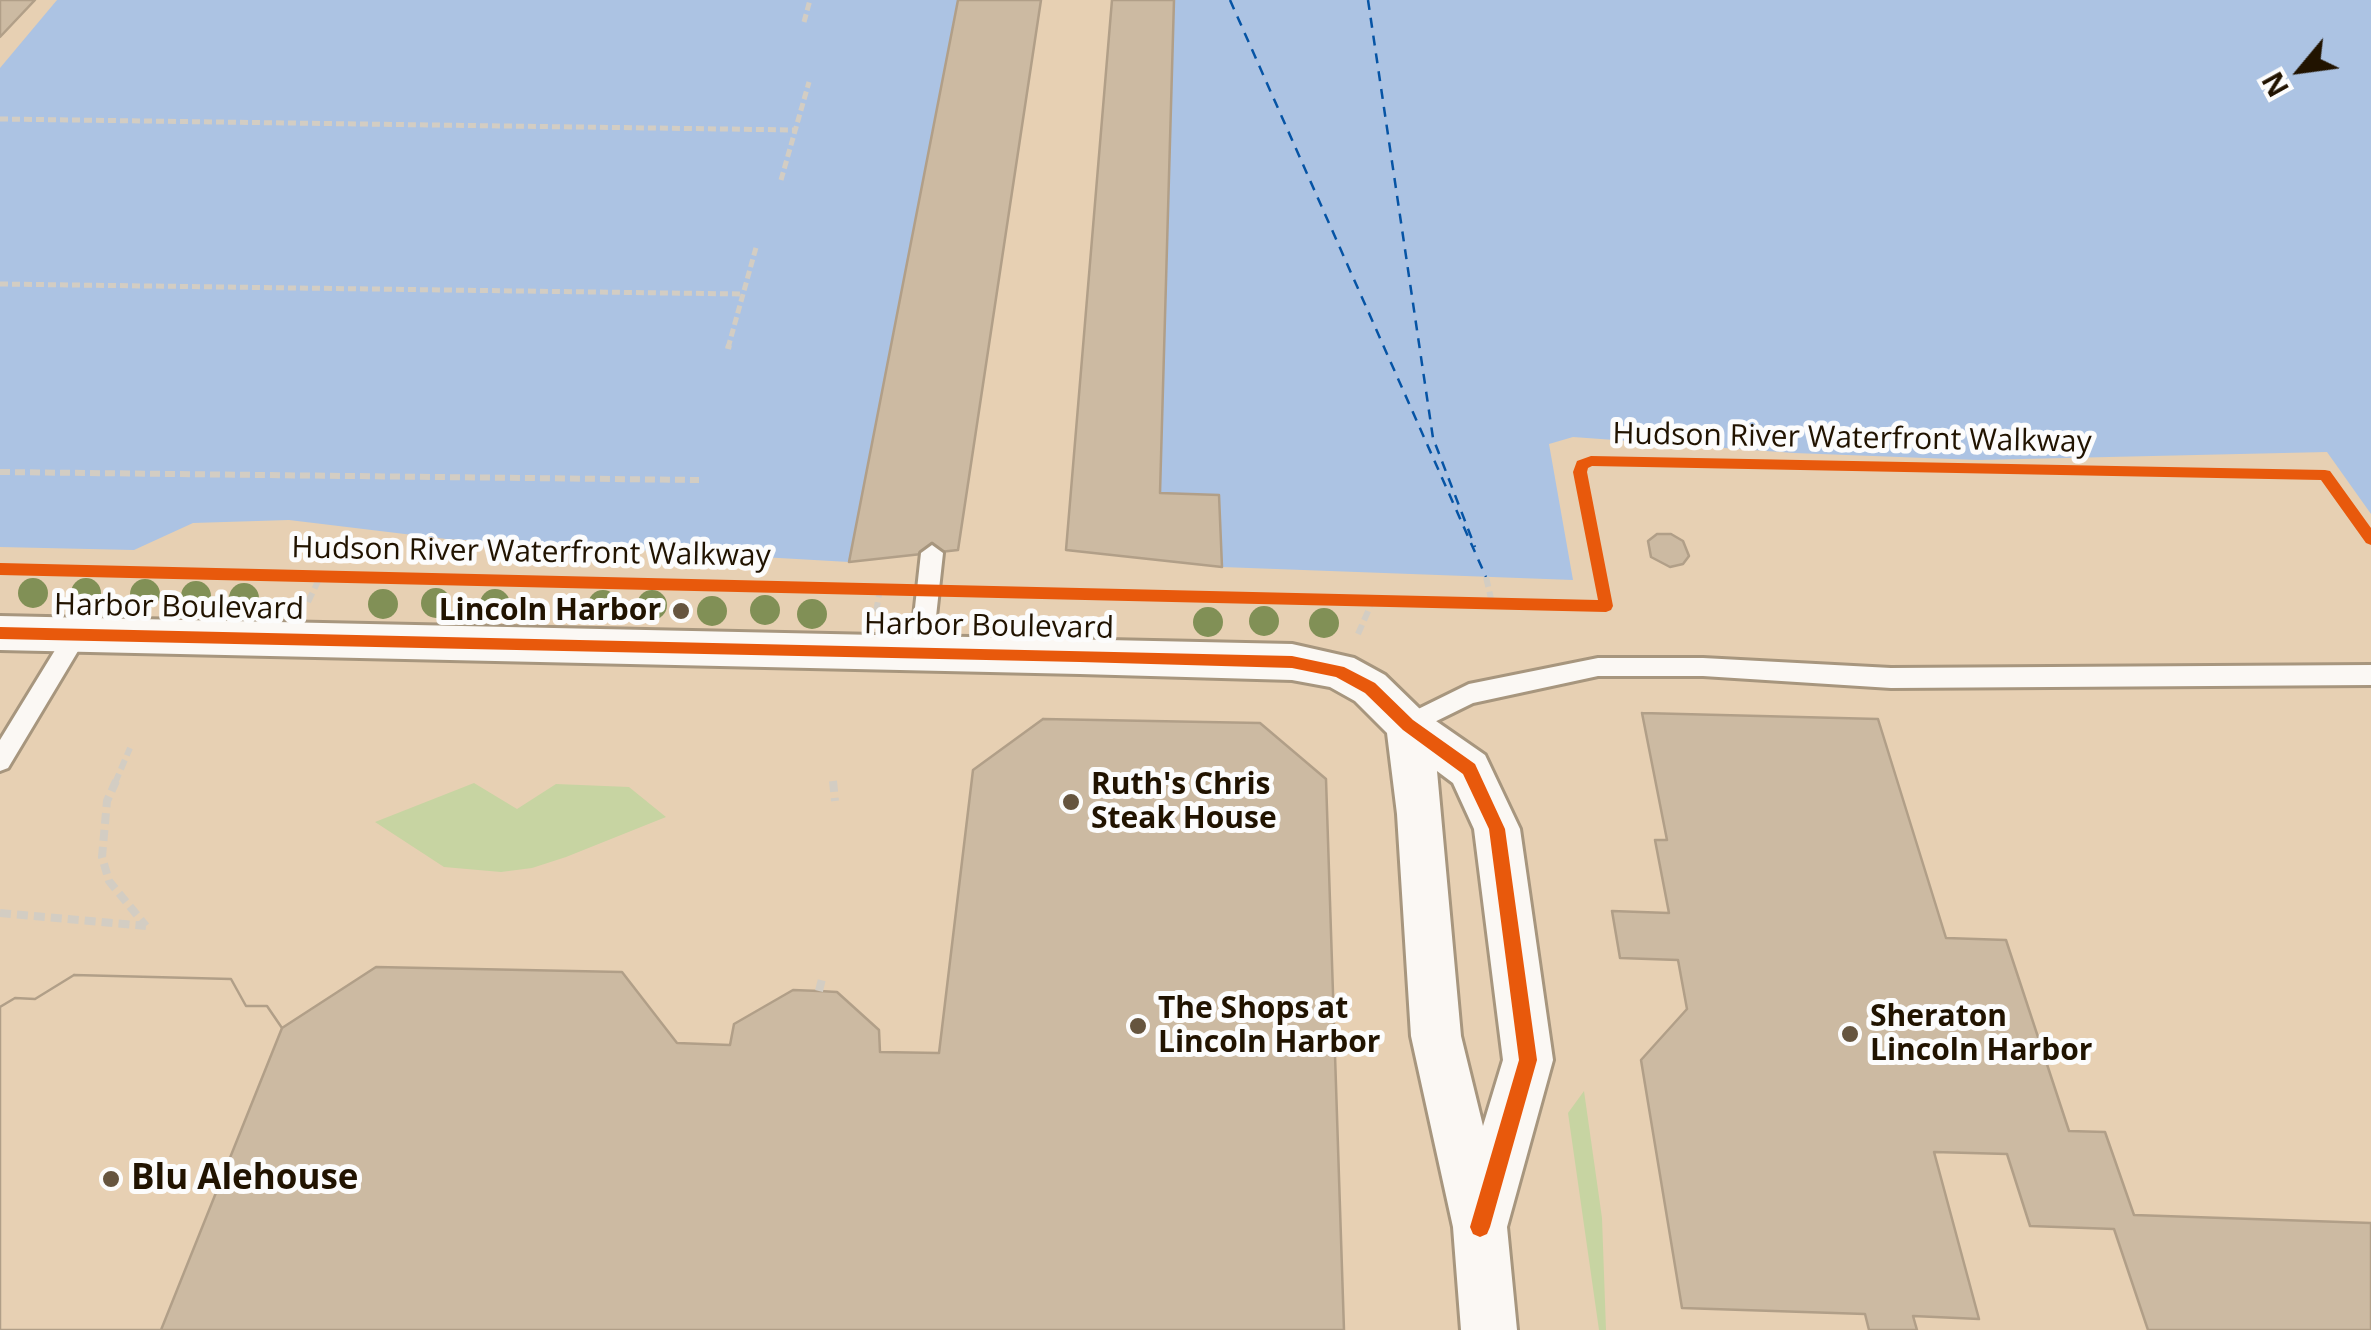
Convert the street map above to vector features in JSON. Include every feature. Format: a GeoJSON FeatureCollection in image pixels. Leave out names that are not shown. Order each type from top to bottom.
{"type":"FeatureCollection","features":[{"type":"Feature","properties":{"kind":"street","name":"Harbor Boulevard"},"geometry":{"type":"LineString","coordinates":[[0,633],[1292,662],[1319,666],[1356,679],[1408,725],[1469,770],[1490,807],[1502,854],[1528,1060],[1480,1226]]}},
{"type":"Feature","properties":{"kind":"street","name":"Harbor Boulevard"},"geometry":{"type":"LineString","coordinates":[[1408,725],[1420,814],[1436,1036],[1480,1226],[1488,1330]]}},
{"type":"Feature","properties":{"kind":"lane"},"geometry":{"type":"LineString","coordinates":[[921,653],[932,553]]}},
{"type":"Feature","properties":{"kind":"lane"},"geometry":{"type":"LineString","coordinates":[[0,761],[76,635]]}},
{"type":"Feature","properties":{"kind":"lane"},"geometry":{"type":"LineString","coordinates":[[1408,725],[1470,694],[1598,667],[1704,667],[1891,678],[2371,675]]}},
{"type":"Feature","properties":{"kind":"path"},"geometry":{"type":"LineString","coordinates":[[804,22],[810,0]]}},
{"type":"Feature","properties":{"kind":"path"},"geometry":{"type":"LineString","coordinates":[[782,180],[809,82]]}},
{"type":"Feature","properties":{"kind":"path"},"geometry":{"type":"LineString","coordinates":[[0,120],[796,130]]}},
{"type":"Feature","properties":{"kind":"path"},"geometry":{"type":"LineString","coordinates":[[728,348],[757,244]]}},
{"type":"Feature","properties":{"kind":"path"},"geometry":{"type":"LineString","coordinates":[[0,284],[743,294]]}},
{"type":"Feature","properties":{"kind":"path"},"geometry":{"type":"LineString","coordinates":[[0,472],[699,480]]}},
{"type":"Feature","properties":{"kind":"path"},"geometry":{"type":"LineString","coordinates":[[1486,577],[1492,603]]}},
{"type":"Feature","properties":{"kind":"path"},"geometry":{"type":"LineString","coordinates":[[1351,649],[1373,600]]}},
{"type":"Feature","properties":{"kind":"path"},"geometry":{"type":"LineString","coordinates":[[0,913],[146,926],[109,880],[102,857],[107,801],[130,748]]}},
{"type":"Feature","properties":{"kind":"path"},"geometry":{"type":"LineString","coordinates":[[834,781],[835,801]]}},
{"type":"Feature","properties":{"kind":"path"},"geometry":{"type":"LineString","coordinates":[[819,991],[822,979]]}},
{"type":"Feature","properties":{"kind":"green space"},"geometry":{"type":"Polygon","coordinates":[[[474,783],[517,809],[556,784],[629,787],[666,817],[566,857],[532,868],[501,872],[444,867],[375,822],[474,783]]]}},
{"type":"Feature","properties":{"kind":"green space"},"geometry":{"type":"Polygon","coordinates":[[[1584,1091],[1602,1218],[1606,1330],[1599,1330],[1568,1113],[1584,1091]]]}},
{"type":"Feature","properties":{"kind":"water"},"geometry":{"type":"Polygon","coordinates":[[[29,0],[958,0],[849,562],[446,539],[289,520],[193,523],[134,550],[0,547],[0,32],[29,0]]]}},
{"type":"Feature","properties":{"kind":"water"},"geometry":{"type":"Polygon","coordinates":[[[1174,0],[2371,0],[2371,514],[2327,452],[1978,460],[1794,453],[1573,437],[1549,444],[1573,580],[1222,567],[1219,495],[1160,493],[1174,0]]]}},
{"type":"Feature","properties":{"kind":"pier"},"geometry":{"type":"Polygon","coordinates":[[[35,0],[57,0],[0,68],[0,37],[35,0]]]}},
{"type":"Feature","properties":{"kind":"building"},"geometry":{"type":"Polygon","coordinates":[[[0,0],[35,0],[0,37],[0,0]]]}},
{"type":"Feature","properties":{"kind":"building"},"geometry":{"type":"Polygon","coordinates":[[[958,0],[1041,0],[958,550],[849,562],[958,0]]]}},
{"type":"Feature","properties":{"kind":"building"},"geometry":{"type":"Polygon","coordinates":[[[1112,0],[1174,0],[1160,493],[1219,495],[1222,567],[1066,550],[1112,0]]]}},
{"type":"Feature","properties":{"kind":"building"},"geometry":{"type":"Polygon","coordinates":[[[1657,534],[1671,534],[1683,541],[1689,556],[1683,564],[1670,567],[1651,557],[1648,541],[1657,534]]]}},
{"type":"Feature","properties":{"kind":"building","name":"Sheraton Lincoln Harbor"},"geometry":{"type":"Polygon","coordinates":[[[1642,713],[1878,719],[1946,938],[2006,940],[2069,1131],[2105,1132],[2134,1215],[2371,1223],[2371,1330],[2148,1330],[2114,1229],[2030,1226],[2007,1154],[1934,1152],[1979,1319],[1913,1316],[1917,1330],[1869,1330],[1865,1314],[1682,1308],[1641,1060],[1687,1009],[1678,960],[1620,958],[1612,911],[1669,913],[1655,840],[1667,840],[1642,713]]]}},
{"type":"Feature","properties":{"kind":"building","name":"The Shops at Lincoln Harbor"},"geometry":{"type":"Polygon","coordinates":[[[1043,719],[1260,723],[1326,779],[1344,1330],[0,1330],[0,1007],[15,998],[35,999],[74,975],[231,979],[246,1006],[267,1006],[282,1028],[376,967],[622,972],[677,1043],[730,1045],[734,1024],[793,990],[837,992],[879,1030],[880,1052],[939,1053],[973,770],[1043,719]]]}},
{"type":"Feature","properties":{"kind":"building","name":"Blu Alehouse"},"geometry":{"type":"Polygon","coordinates":[[[74,975],[231,979],[246,1006],[267,1006],[282,1028],[161,1330],[0,1330],[0,1007],[15,998],[35,999],[74,975]]]}},
{"type":"Feature","properties":{"kind":"ferry route"},"geometry":{"type":"LineString","coordinates":[[1230,0],[1486,577]]}},
{"type":"Feature","properties":{"kind":"ferry route"},"geometry":{"type":"LineString","coordinates":[[1368,0],[1433,438],[1475,547]]}},
{"type":"Feature","properties":{"kind":"cycle path","name":"Hudson River Waterfront Walkway"},"geometry":{"type":"LineString","coordinates":[[0,569],[1606,606],[1580,472],[1582,465],[1591,461],[2325,475],[2371,539]]}},
{"type":"Feature","properties":{"kind":"cycle path"},"geometry":{"type":"LineString","coordinates":[[0,633],[1292,662],[1339,671],[1370,688],[1408,725],[1469,769],[1497,829],[1528,1060],[1480,1227]]}},
{"type":"Feature","properties":{"kind":"place","name":"Lincoln Harbor"},"geometry":{"type":"Point","coordinates":[681,611]}},
{"type":"Feature","properties":{"kind":"place","name":"Ruth's Chris Steak House"},"geometry":{"type":"Point","coordinates":[1071,802]}},
{"type":"Feature","properties":{"kind":"place","name":"The Shops at Lincoln Harbor"},"geometry":{"type":"Point","coordinates":[1138,1026]}},
{"type":"Feature","properties":{"kind":"place","name":"Sheraton Lincoln Harbor"},"geometry":{"type":"Point","coordinates":[1850,1034]}},
{"type":"Feature","properties":{"kind":"place","name":"Blu Alehouse"},"geometry":{"type":"Point","coordinates":[111,1179]}}]}
